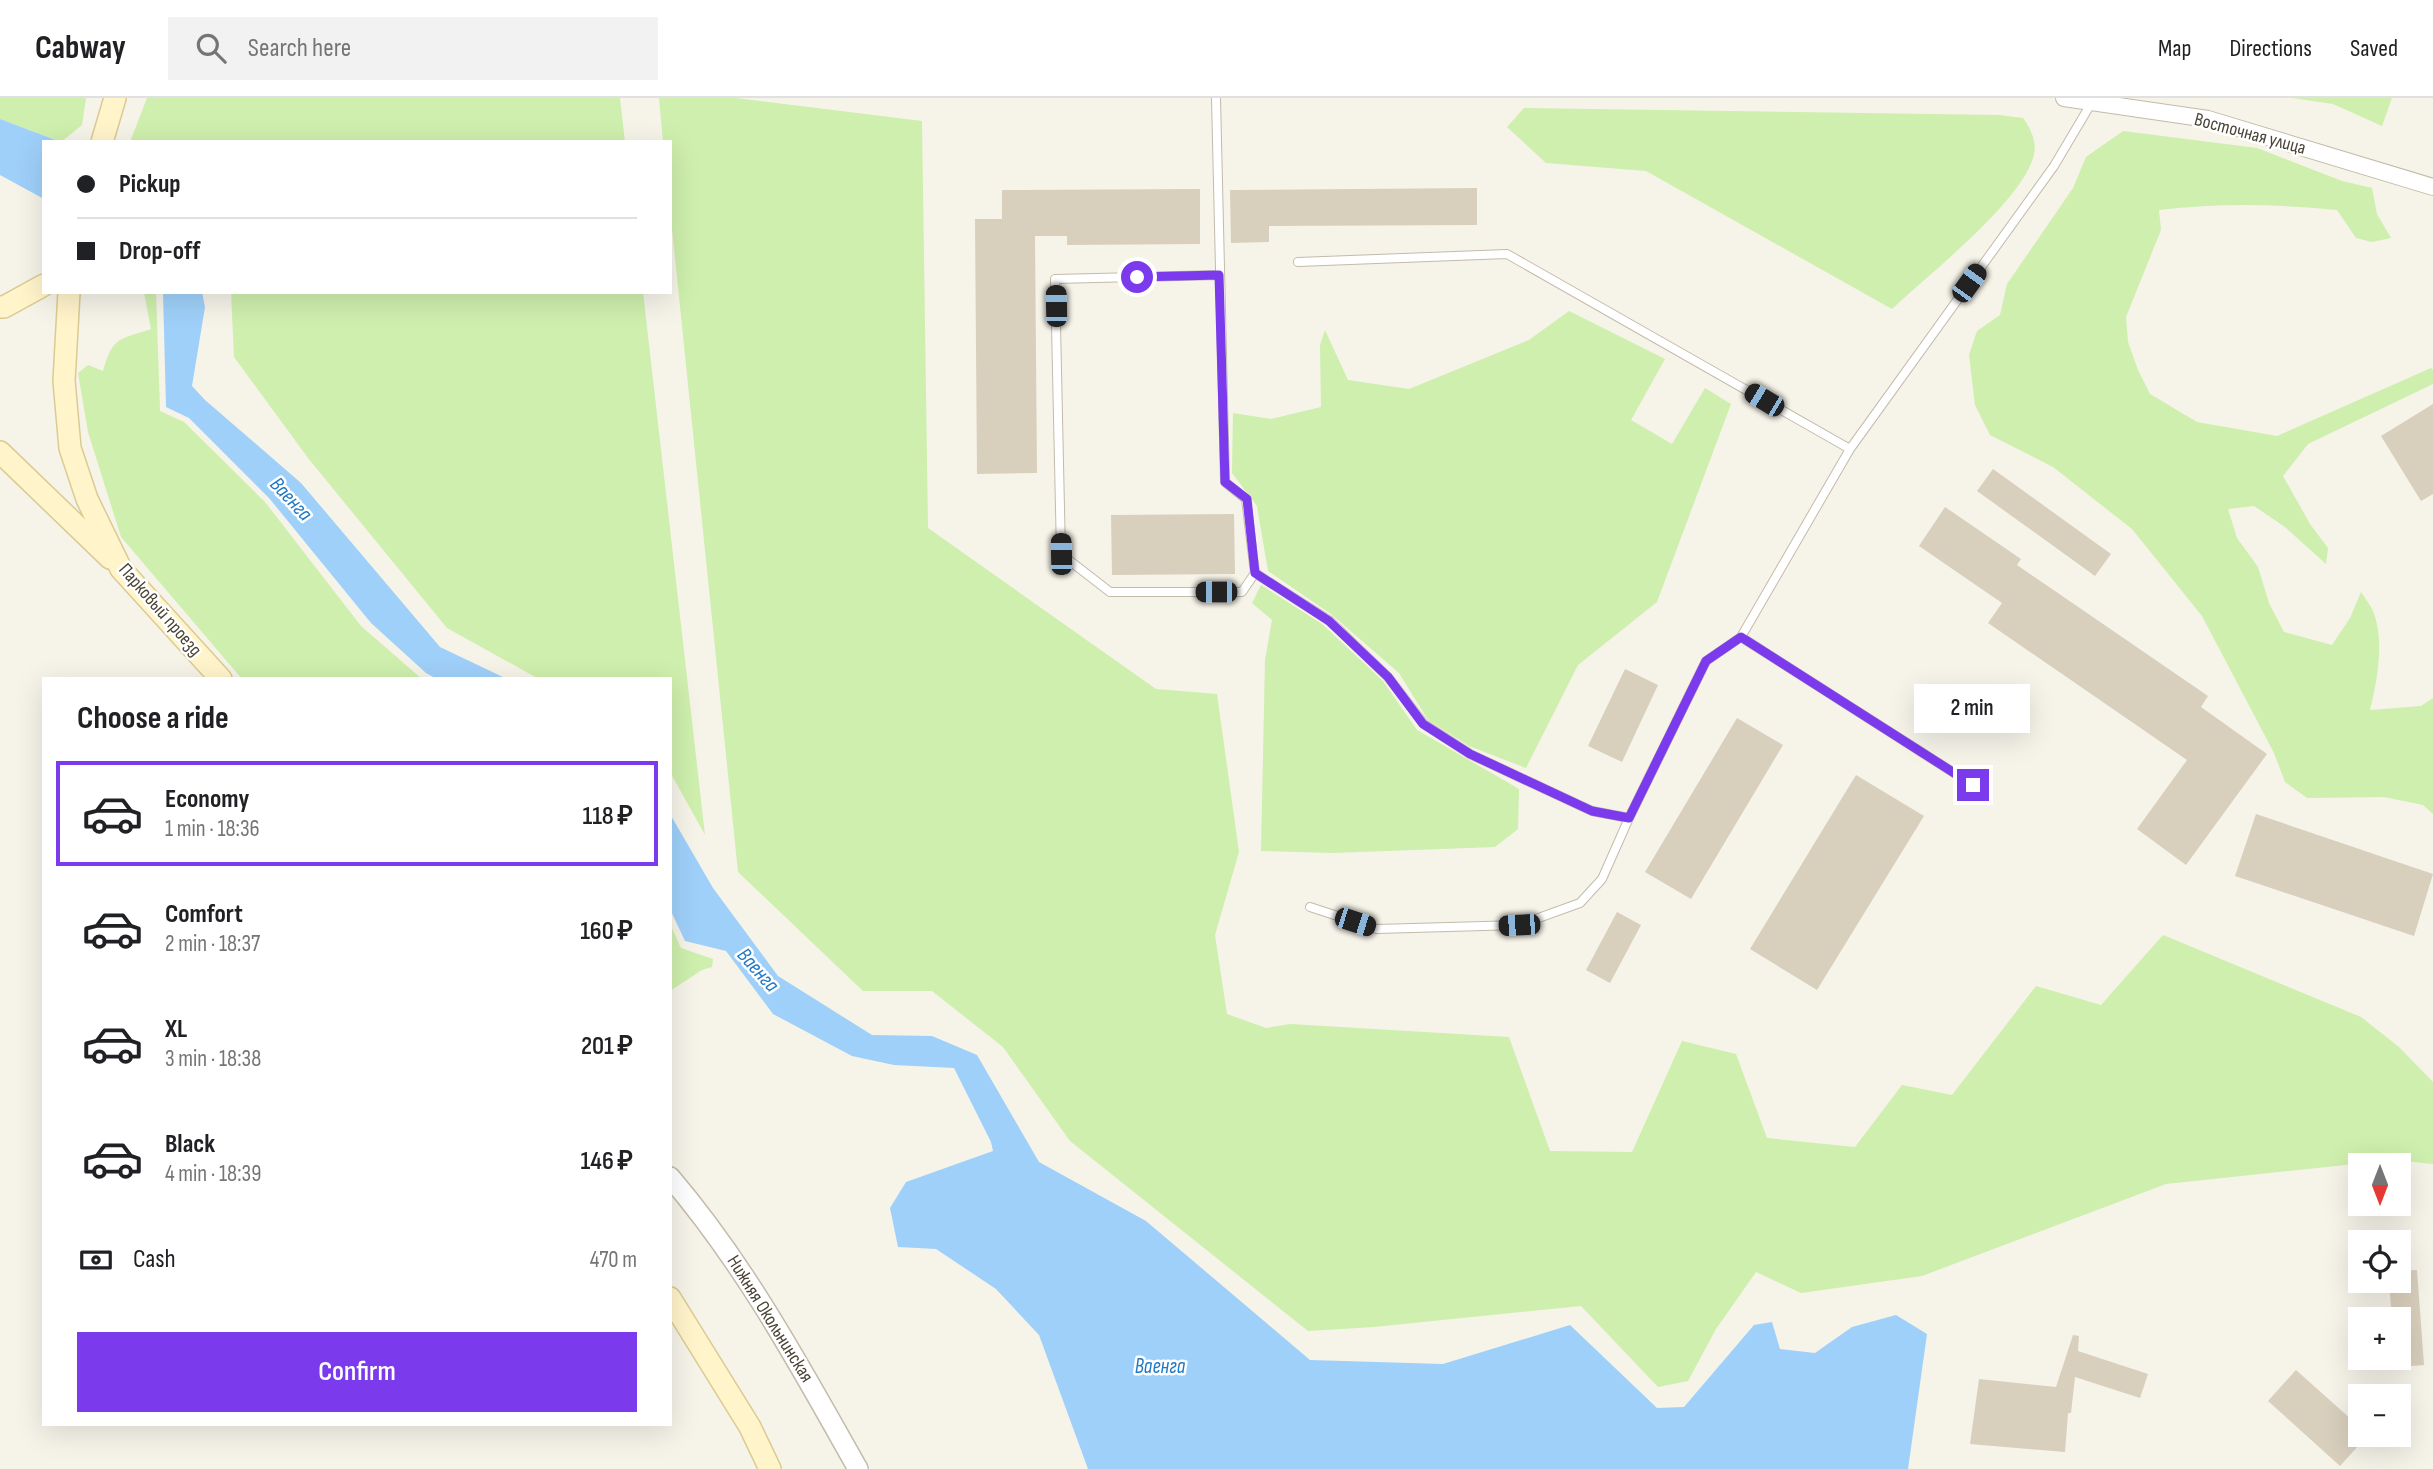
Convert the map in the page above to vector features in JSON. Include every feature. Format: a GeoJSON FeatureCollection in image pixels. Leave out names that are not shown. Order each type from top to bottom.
{"type":"FeatureCollection","features":[{"type":"Feature","properties":{"kind":"main road"},"geometry":{"type":"LineString","coordinates":[[103,137],[115,98]]}},
{"type":"Feature","properties":{"kind":"main road"},"geometry":{"type":"LineString","coordinates":[[0,307],[42,286]]}},
{"type":"Feature","properties":{"kind":"main road","name":"Парковый проезд"},"geometry":{"type":"LineString","coordinates":[[69,294],[64,381],[70,448],[87,499],[121,569],[219,677]]}},
{"type":"Feature","properties":{"kind":"main road"},"geometry":{"type":"LineString","coordinates":[[0,452],[121,569]]}},
{"type":"Feature","properties":{"kind":"main road"},"geometry":{"type":"LineString","coordinates":[[672,1301],[750,1427],[770,1469]]}},
{"type":"Feature","properties":{"kind":"street","name":"Восточная улица"},"geometry":{"type":"LineString","coordinates":[[2064,98],[2208,119],[2433,187]]}},
{"type":"Feature","properties":{"kind":"street","name":"Нижняя Окольнинская"},"geometry":{"type":"LineString","coordinates":[[672,1179],[705,1218],[783,1335],[858,1469]]}},
{"type":"Feature","properties":{"kind":"lane"},"geometry":{"type":"LineString","coordinates":[[1216,98],[1225,482],[1247,499],[1255,573],[1242,592],[1110,592],[1061,554],[1055,279],[1219,275]]}},
{"type":"Feature","properties":{"kind":"lane"},"geometry":{"type":"LineString","coordinates":[[1310,907],[1377,929],[1519,925],[1580,903],[1602,879],[1706,661],[1741,637],[1850,449],[2054,166],[2092,102]]}},
{"type":"Feature","properties":{"kind":"lane"},"geometry":{"type":"LineString","coordinates":[[1298,262],[1507,254],[1850,449]]}},
{"type":"Feature","properties":{"kind":"lane"},"geometry":{"type":"LineString","coordinates":[[1255,573],[1329,621],[1388,677],[1423,724],[1470,754],[1592,811],[1629,818]]}},
{"type":"Feature","properties":{"kind":"lane"},"geometry":{"type":"LineString","coordinates":[[1741,637],[1973,785]]}},
{"type":"Feature","properties":{"kind":"green space"},"geometry":{"type":"Polygon","coordinates":[[[0,98],[86,98],[82,125],[63,140],[56,140],[0,119],[0,98]]]}},
{"type":"Feature","properties":{"kind":"green space"},"geometry":{"type":"Polygon","coordinates":[[[147,98],[620,98],[625,140],[131,140],[147,98]]]}},
{"type":"Feature","properties":{"kind":"green space"},"geometry":{"type":"Polygon","coordinates":[[[659,98],[736,98],[922,121],[928,528],[1156,689],[1217,694],[1239,852],[1215,935],[1227,1014],[1266,1028],[1290,1024],[1509,1037],[1550,1151],[1632,1152],[1682,1041],[1736,1054],[1767,1138],[1855,1147],[1902,1085],[1952,1095],[2036,986],[2101,1005],[2163,935],[2361,1017],[2399,1047],[2433,1082],[2433,1164],[2412,1162],[2412,1153],[2348,1153],[2348,1165],[2166,1184],[1922,1276],[1801,1293],[1756,1272],[1716,1329],[1688,1381],[1658,1387],[1581,1306],[1308,1331],[1070,1141],[1003,1047],[932,991],[863,991],[738,872],[672,228],[672,140],[663,140],[659,98]]]}},
{"type":"Feature","properties":{"kind":"green space"},"geometry":{"type":"Polygon","coordinates":[[[2292,98],[2392,98],[2382,126],[2333,104],[2292,98]]]}},
{"type":"Feature","properties":{"kind":"green space"},"geometry":{"type":"Polygon","coordinates":[[[1524,108],[1999,115],[2023,118],[2033,136],[2035,147],[2024,176],[1992,217],[1892,309],[1646,171],[1546,163],[1507,127],[1524,108]]]}},
{"type":"Feature","properties":{"kind":"green space"},"geometry":{"type":"Polygon","coordinates":[[[2123,131],[2257,148],[2342,181],[2372,188],[2377,214],[2391,238],[2372,242],[2356,238],[2337,210],[2248,205],[2159,210],[2161,230],[2126,317],[2128,342],[2150,394],[2197,422],[2277,436],[2431,368],[2433,370],[2433,384],[2308,444],[2283,476],[2310,524],[2328,548],[2326,564],[2285,527],[2254,506],[2228,509],[2237,538],[2258,567],[2269,603],[2284,632],[2332,645],[2350,618],[2361,592],[2373,611],[2379,635],[2377,674],[2370,710],[2421,706],[2433,698],[2433,814],[2423,805],[2384,797],[2307,798],[2285,782],[2274,753],[2202,616],[2132,529],[2053,467],[1990,435],[1975,405],[1969,355],[1977,331],[2000,315],[2007,284],[2073,188],[2086,157],[2123,131]]]}},
{"type":"Feature","properties":{"kind":"green space"},"geometry":{"type":"Polygon","coordinates":[[[144,294],[156,294],[160,411],[184,422],[265,502],[361,626],[420,677],[240,677],[121,537],[88,432],[78,373],[88,365],[103,371],[114,345],[131,335],[151,329],[144,294]]]}},
{"type":"Feature","properties":{"kind":"green space"},"geometry":{"type":"Polygon","coordinates":[[[231,294],[643,294],[705,835],[672,776],[672,677],[535,677],[447,628],[308,458],[234,357],[231,294]]]}},
{"type":"Feature","properties":{"kind":"green space"},"geometry":{"type":"Polygon","coordinates":[[[1569,311],[1665,359],[1631,420],[1672,444],[1705,388],[1731,404],[1657,602],[1578,665],[1526,768],[1469,746],[1428,720],[1399,673],[1331,614],[1268,571],[1257,506],[1232,473],[1233,413],[1271,419],[1321,407],[1320,345],[1325,330],[1348,380],[1409,389],[1529,340],[1569,311]]]}},
{"type":"Feature","properties":{"kind":"green space"},"geometry":{"type":"Polygon","coordinates":[[[1261,585],[1322,624],[1383,681],[1417,730],[1519,789],[1518,829],[1495,847],[1333,853],[1261,851],[1265,660],[1272,620],[1252,603],[1261,585]]]}},
{"type":"Feature","properties":{"kind":"green space"},"geometry":{"type":"Polygon","coordinates":[[[672,928],[681,948],[713,959],[712,967],[702,970],[672,990],[672,928]]]}},
{"type":"Feature","properties":{"kind":"water"},"geometry":{"type":"Polygon","coordinates":[[[0,119],[56,140],[42,140],[42,198],[0,175],[0,119]]]}},
{"type":"Feature","properties":{"kind":"water","name":"Ваенга"},"geometry":{"type":"Polygon","coordinates":[[[163,294],[202,294],[205,307],[192,386],[301,483],[440,647],[503,677],[433,677],[426,673],[371,623],[269,498],[189,418],[166,407],[163,294]]]}},
{"type":"Feature","properties":{"kind":"water","name":"Ваенга"},"geometry":{"type":"Polygon","coordinates":[[[672,817],[713,888],[778,976],[872,1035],[932,1036],[977,1055],[1039,1162],[1146,1221],[1310,1360],[1443,1364],[1570,1325],[1657,1408],[1684,1407],[1754,1325],[1772,1322],[1780,1349],[1815,1353],[1852,1327],[1896,1315],[1927,1334],[1908,1469],[1088,1469],[1039,1335],[996,1289],[936,1249],[898,1247],[890,1208],[906,1182],[993,1151],[954,1068],[894,1065],[852,1056],[773,1014],[726,951],[685,941],[672,913],[672,817]]]}},
{"type":"Feature","properties":{"kind":"building"},"geometry":{"type":"Polygon","coordinates":[[[1477,188],[1477,225],[1269,226],[1269,242],[1231,243],[1230,190],[1477,188]]]}},
{"type":"Feature","properties":{"kind":"building"},"geometry":{"type":"Polygon","coordinates":[[[1200,189],[1200,244],[1067,245],[1067,236],[1035,236],[1037,473],[977,474],[975,219],[1002,219],[1002,190],[1200,189]]]}},
{"type":"Feature","properties":{"kind":"building"},"geometry":{"type":"Polygon","coordinates":[[[2433,404],[2433,494],[2421,501],[2381,436],[2433,404]]]}},
{"type":"Feature","properties":{"kind":"building"},"geometry":{"type":"Polygon","coordinates":[[[1993,469],[2111,554],[2095,576],[1977,491],[1993,469]]]}},
{"type":"Feature","properties":{"kind":"building"},"geometry":{"type":"Polygon","coordinates":[[[1945,507],[2021,559],[2017,565],[2208,696],[2201,707],[2267,754],[2186,865],[2137,829],[2187,760],[1988,623],[2002,603],[1919,546],[1945,507]]]}},
{"type":"Feature","properties":{"kind":"building"},"geometry":{"type":"Polygon","coordinates":[[[1234,514],[1235,574],[1112,575],[1111,515],[1234,514]]]}},
{"type":"Feature","properties":{"kind":"building"},"geometry":{"type":"Polygon","coordinates":[[[1625,669],[1658,685],[1622,762],[1588,746],[1625,669]]]}},
{"type":"Feature","properties":{"kind":"building"},"geometry":{"type":"Polygon","coordinates":[[[1737,718],[1783,745],[1691,899],[1645,872],[1737,718]]]}},
{"type":"Feature","properties":{"kind":"building"},"geometry":{"type":"Polygon","coordinates":[[[1856,775],[1924,816],[1817,990],[1750,949],[1856,775]]]}},
{"type":"Feature","properties":{"kind":"building"},"geometry":{"type":"Polygon","coordinates":[[[2256,814],[2433,874],[2414,936],[2235,876],[2256,814]]]}},
{"type":"Feature","properties":{"kind":"building"},"geometry":{"type":"Polygon","coordinates":[[[1617,912],[1641,925],[1610,983],[1586,970],[1617,912]]]}},
{"type":"Feature","properties":{"kind":"building"},"geometry":{"type":"Polygon","coordinates":[[[2411,1270],[2417,1270],[2424,1365],[2411,1366],[2411,1307],[2391,1307],[2390,1293],[2411,1293],[2411,1270]]]}},
{"type":"Feature","properties":{"kind":"building"},"geometry":{"type":"Polygon","coordinates":[[[2073,1335],[2079,1336],[2078,1351],[2148,1374],[2140,1398],[2075,1377],[2071,1413],[2068,1413],[2065,1452],[1970,1444],[1979,1379],[2056,1387],[2073,1335]]]}},
{"type":"Feature","properties":{"kind":"building"},"geometry":{"type":"Polygon","coordinates":[[[2296,1370],[2348,1416],[2348,1447],[2357,1447],[2340,1466],[2268,1401],[2296,1370]]]}},
{"type":"Feature","properties":{"kind":"route"},"geometry":{"type":"LineString","coordinates":[[1137,277],[1219,275],[1225,482],[1247,499],[1255,573],[1329,621],[1388,677],[1423,724],[1470,754],[1592,811],[1629,818],[1706,661],[1741,637],[1973,785]]}}]}
